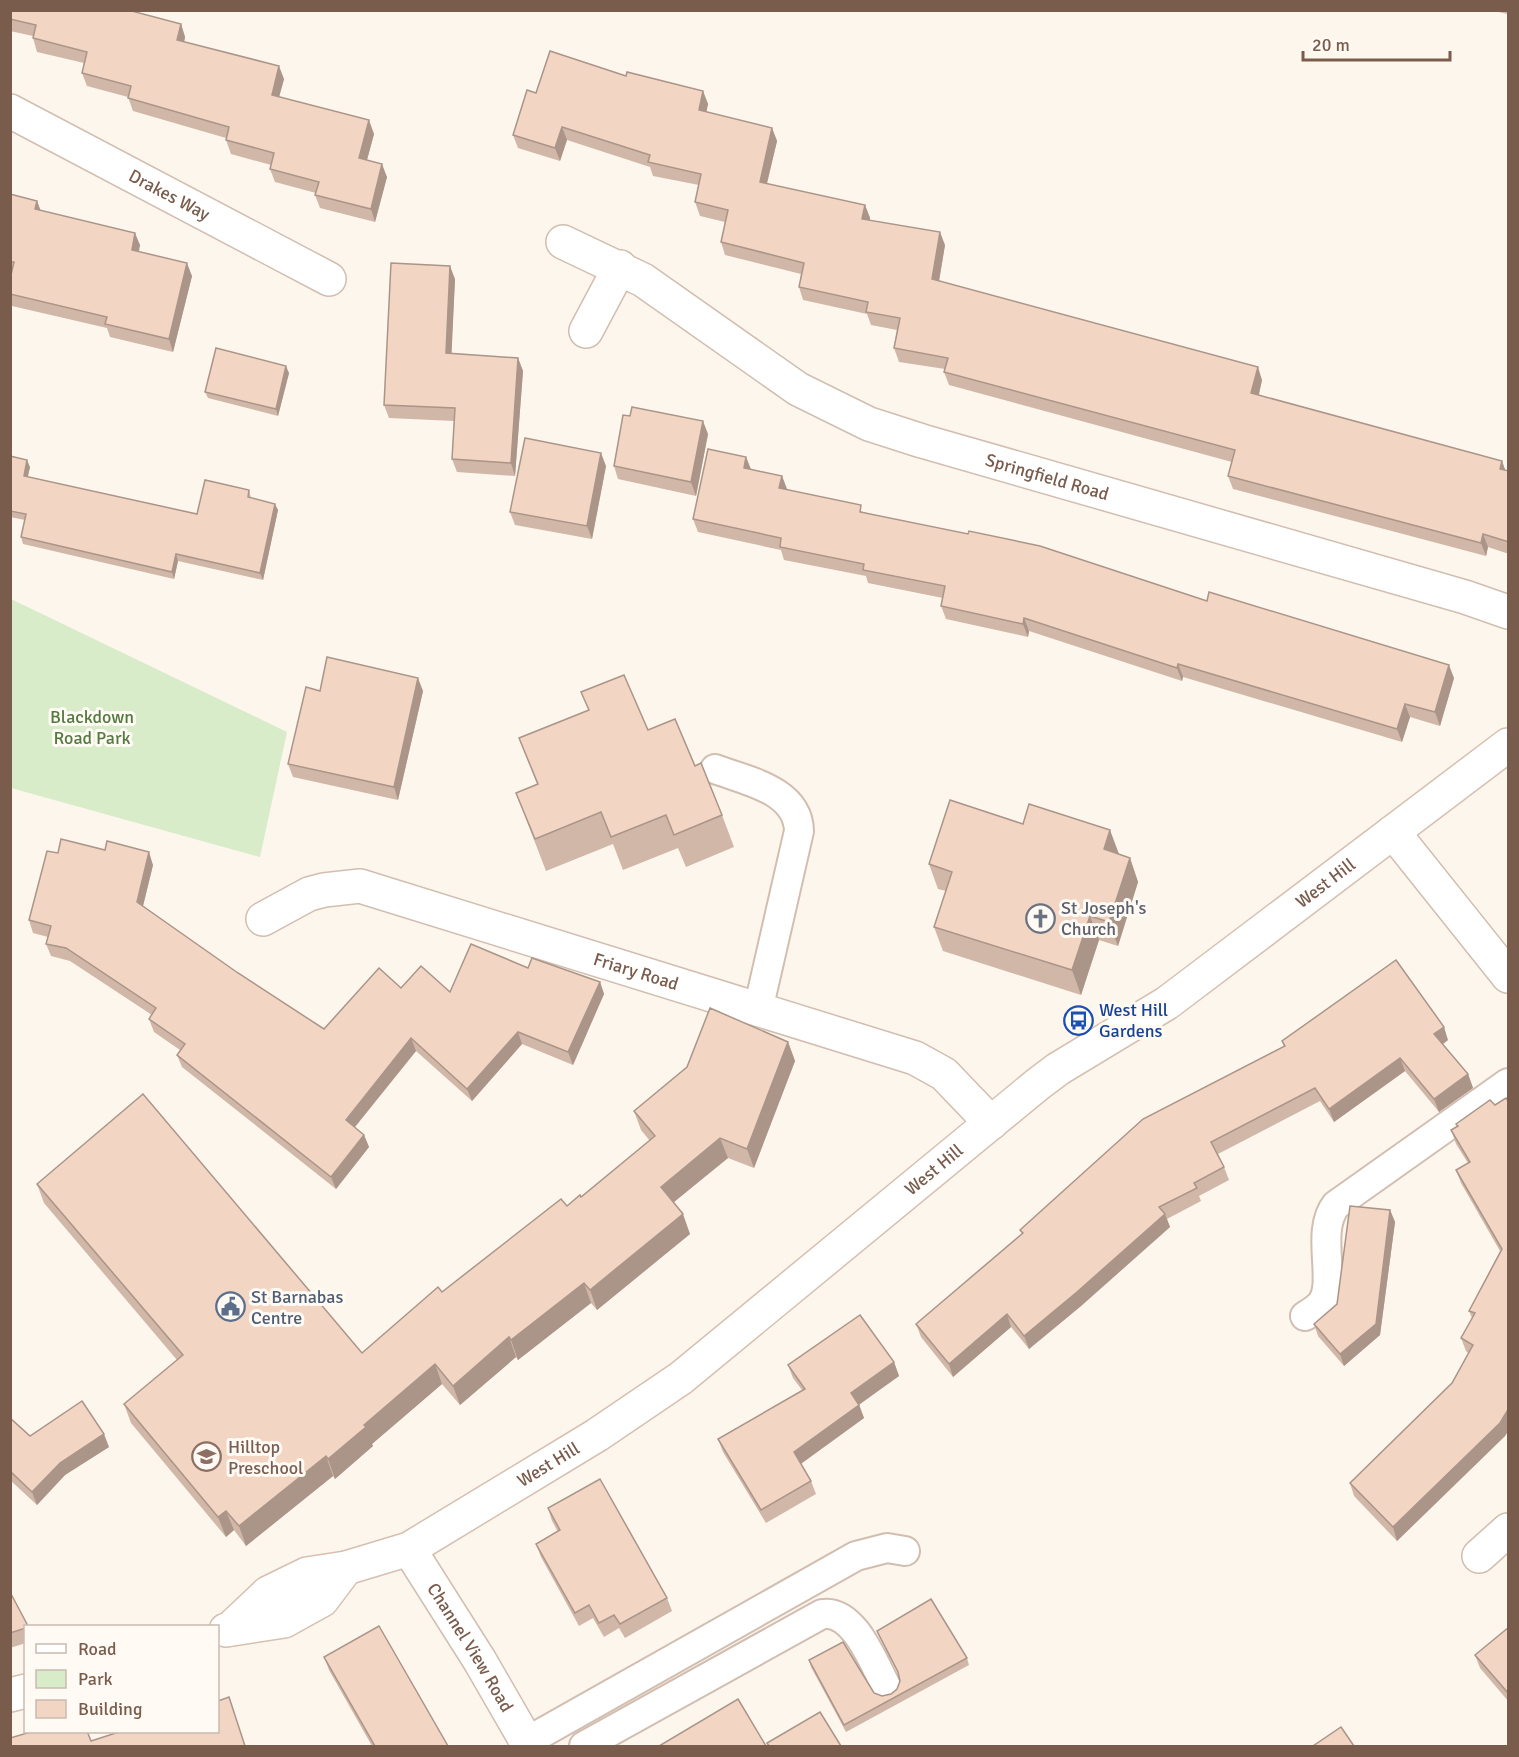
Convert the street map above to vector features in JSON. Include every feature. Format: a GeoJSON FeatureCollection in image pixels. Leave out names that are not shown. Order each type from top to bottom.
{"type":"FeatureCollection","features":[{"type":"Feature","properties":{"kind":"street","name":"Drakes Way"},"geometry":{"type":"LineString","coordinates":[[10,111],[328,279]]}},
{"type":"Feature","properties":{"kind":"street","name":"Springfield Road"},"geometry":{"type":"LineString","coordinates":[[563,242],[620,267],[664,294],[786,382],[834,408],[869,423],[944,447],[1466,597],[1509,612]]}},
{"type":"Feature","properties":{"kind":"street"},"geometry":{"type":"LineString","coordinates":[[586,331],[620,267]]}},
{"type":"Feature","properties":{"kind":"street","name":"West Hill"},"geometry":{"type":"LineString","coordinates":[[224,1631],[284,1621],[322,1600],[346,1568],[409,1549],[597,1436],[681,1378],[1058,1069],[1167,1003],[1509,745]]}},
{"type":"Feature","properties":{"kind":"street"},"geometry":{"type":"LineString","coordinates":[[1393,832],[1509,976]]}},
{"type":"Feature","properties":{"kind":"street","name":"Friary Road"},"geometry":{"type":"LineString","coordinates":[[263,919],[309,894],[360,886],[915,1058],[935,1068],[951,1080],[991,1123]]}},
{"type":"Feature","properties":{"kind":"street"},"geometry":{"type":"LineString","coordinates":[[1479,1556],[1509,1530]]}},
{"type":"Feature","properties":{"kind":"street","name":"Channel View Road"},"geometry":{"type":"LineString","coordinates":[[409,1549],[480,1661],[528,1744]]}},
{"type":"Feature","properties":{"kind":"lane"},"geometry":{"type":"LineString","coordinates":[[715,770],[775,792],[794,808],[799,824],[759,1010]]}},
{"type":"Feature","properties":{"kind":"lane"},"geometry":{"type":"LineString","coordinates":[[1305,1316],[1320,1306],[1327,1291],[1326,1226],[1330,1212],[1336,1205],[1509,1083]]}},
{"type":"Feature","properties":{"kind":"lane"},"geometry":{"type":"LineString","coordinates":[[528,1744],[856,1556],[887,1548],[905,1551]]}},
{"type":"Feature","properties":{"kind":"lane"},"geometry":{"type":"LineString","coordinates":[[584,1746],[822,1614],[831,1613],[852,1626],[886,1686]]}},
{"type":"Feature","properties":{"kind":"green space","name":"Blackdown Road Park"},"geometry":{"type":"Polygon","coordinates":[[[11,599],[287,732],[260,857],[11,788],[11,599]]]}},
{"type":"Feature","properties":{"kind":"building"},"geometry":{"type":"Polygon","coordinates":[[[10,10],[128,10],[181,24],[177,40],[279,66],[272,95],[369,120],[359,158],[382,164],[371,209],[315,195],[319,182],[270,169],[274,153],[226,140],[229,127],[128,98],[131,86],[82,73],[87,52],[33,38],[36,25],[10,19],[10,10]]]}},
{"type":"Feature","properties":{"kind":"building"},"geometry":{"type":"Polygon","coordinates":[[[550,51],[626,76],[627,72],[703,91],[699,110],[772,128],[760,182],[865,205],[862,219],[940,232],[932,279],[1258,367],[1251,393],[1502,461],[1500,469],[1509,471],[1509,542],[1483,534],[1481,543],[1228,476],[1235,450],[944,372],[948,358],[894,348],[900,318],[866,312],[868,302],[799,287],[804,263],[721,242],[728,210],[695,202],[701,174],[648,162],[650,155],[562,127],[555,148],[513,135],[527,90],[536,93],[550,51]]]}},
{"type":"Feature","properties":{"kind":"building"},"geometry":{"type":"Polygon","coordinates":[[[10,194],[37,201],[35,209],[135,233],[132,250],[187,263],[169,339],[105,324],[107,317],[10,294],[10,279],[14,262],[10,262],[10,194]]]}},
{"type":"Feature","properties":{"kind":"building"},"geometry":{"type":"Polygon","coordinates":[[[391,263],[450,266],[446,353],[518,358],[511,463],[452,459],[455,408],[384,405],[391,263]]]}},
{"type":"Feature","properties":{"kind":"building"},"geometry":{"type":"Polygon","coordinates":[[[216,348],[286,366],[276,409],[205,392],[216,348]]]}},
{"type":"Feature","properties":{"kind":"building"},"geometry":{"type":"Polygon","coordinates":[[[632,407],[703,421],[691,482],[614,466],[623,415],[630,416],[632,407]]]}},
{"type":"Feature","properties":{"kind":"building"},"geometry":{"type":"Polygon","coordinates":[[[525,438],[601,453],[587,526],[510,512],[525,438]]]}},
{"type":"Feature","properties":{"kind":"building"},"geometry":{"type":"Polygon","coordinates":[[[708,449],[746,457],[744,468],[782,476],[779,488],[861,505],[860,512],[1040,546],[1207,601],[1209,592],[1449,665],[1435,712],[1405,704],[1397,729],[1178,664],[1177,668],[1024,618],[1023,624],[941,606],[945,586],[863,570],[864,564],[780,547],[781,538],[693,519],[708,449]]]}},
{"type":"Feature","properties":{"kind":"building"},"geometry":{"type":"Polygon","coordinates":[[[10,456],[27,460],[24,476],[197,514],[205,480],[249,490],[248,497],[275,504],[260,573],[176,554],[172,572],[21,537],[26,514],[10,511],[10,456]]]}},
{"type":"Feature","properties":{"kind":"building"},"geometry":{"type":"Polygon","coordinates":[[[327,657],[418,678],[394,787],[288,764],[306,687],[320,691],[327,657]]]}},
{"type":"Feature","properties":{"kind":"building"},"geometry":{"type":"Polygon","coordinates":[[[624,675],[648,730],[675,719],[695,766],[701,763],[722,815],[674,835],[666,815],[611,837],[601,812],[535,839],[516,793],[538,784],[519,738],[589,710],[581,692],[624,675]]]}},
{"type":"Feature","properties":{"kind":"building","name":"St Joseph's Church"},"geometry":{"type":"Polygon","coordinates":[[[950,800],[1023,824],[1029,804],[1110,830],[1104,849],[1130,858],[1109,922],[1090,916],[1072,970],[934,927],[952,872],[929,864],[950,800]]]}},
{"type":"Feature","properties":{"kind":"building"},"geometry":{"type":"Polygon","coordinates":[[[61,839],[105,850],[107,841],[149,852],[137,902],[238,973],[324,1029],[379,968],[401,988],[421,966],[450,992],[471,944],[528,968],[532,958],[600,982],[568,1052],[518,1032],[467,1089],[411,1038],[346,1120],[364,1135],[331,1177],[177,1055],[185,1044],[149,1019],[156,1008],[66,948],[46,944],[51,926],[29,920],[47,851],[58,853],[61,839]]]}},
{"type":"Feature","properties":{"kind":"building"},"geometry":{"type":"Polygon","coordinates":[[[1396,960],[1444,1027],[1434,1034],[1468,1074],[1434,1099],[1400,1058],[1329,1109],[1315,1088],[1211,1142],[1224,1167],[1194,1183],[1197,1188],[1159,1207],[1165,1214],[1077,1292],[1024,1336],[1007,1314],[949,1364],[916,1324],[1023,1233],[1020,1230],[1143,1119],[1285,1046],[1282,1041],[1396,960]]]}},
{"type":"Feature","properties":{"kind":"building"},"geometry":{"type":"Polygon","coordinates":[[[710,1008],[788,1042],[747,1149],[720,1138],[661,1187],[683,1214],[590,1290],[584,1283],[511,1340],[509,1337],[453,1386],[435,1364],[328,1459],[326,1456],[239,1526],[226,1511],[218,1517],[124,1404],[183,1355],[37,1184],[143,1094],[362,1353],[438,1287],[442,1292],[561,1199],[567,1206],[580,1195],[581,1197],[655,1136],[634,1111],[687,1067],[710,1008]]]}},
{"type":"Feature","properties":{"kind":"building"},"geometry":{"type":"Polygon","coordinates":[[[1506,1098],[1509,1102],[1509,1249],[1507,1250],[1509,1250],[1509,1408],[1500,1423],[1393,1527],[1350,1483],[1452,1383],[1473,1345],[1461,1338],[1475,1313],[1469,1311],[1502,1249],[1456,1170],[1470,1162],[1451,1130],[1490,1100],[1495,1105],[1506,1098]]]}},
{"type":"Feature","properties":{"kind":"building"},"geometry":{"type":"Polygon","coordinates":[[[1350,1206],[1390,1210],[1376,1324],[1340,1354],[1314,1324],[1337,1304],[1350,1206]]]}},
{"type":"Feature","properties":{"kind":"building"},"geometry":{"type":"Polygon","coordinates":[[[860,1315],[894,1362],[851,1393],[859,1405],[794,1452],[811,1481],[761,1510],[718,1439],[805,1389],[788,1365],[860,1315]]]}},
{"type":"Feature","properties":{"kind":"building"},"geometry":{"type":"Polygon","coordinates":[[[82,1401],[104,1434],[60,1463],[32,1492],[10,1471],[10,1418],[30,1436],[82,1401]]]}},
{"type":"Feature","properties":{"kind":"building"},"geometry":{"type":"Polygon","coordinates":[[[600,1479],[667,1598],[620,1624],[614,1615],[599,1623],[589,1605],[575,1613],[536,1544],[560,1530],[548,1508],[600,1479]]]}},
{"type":"Feature","properties":{"kind":"building"},"geometry":{"type":"Polygon","coordinates":[[[10,1592],[27,1625],[24,1625],[24,1629],[10,1633],[10,1592]]]}},
{"type":"Feature","properties":{"kind":"building"},"geometry":{"type":"Polygon","coordinates":[[[931,1599],[967,1658],[844,1725],[809,1660],[843,1642],[874,1693],[882,1696],[891,1694],[897,1689],[900,1681],[898,1672],[877,1631],[931,1599]]]}},
{"type":"Feature","properties":{"kind":"building"},"geometry":{"type":"Polygon","coordinates":[[[379,1626],[448,1746],[375,1746],[324,1657],[379,1626]]]}},
{"type":"Feature","properties":{"kind":"building"},"geometry":{"type":"Polygon","coordinates":[[[1509,1627],[1509,1694],[1475,1655],[1509,1627]]]}},
{"type":"Feature","properties":{"kind":"building"},"geometry":{"type":"Polygon","coordinates":[[[229,1697],[245,1746],[10,1746],[10,1738],[27,1733],[88,1733],[91,1741],[116,1733],[219,1733],[219,1701],[229,1697]]]}},
{"type":"Feature","properties":{"kind":"building"},"geometry":{"type":"Polygon","coordinates":[[[738,1699],[766,1746],[659,1746],[738,1699]]]}},
{"type":"Feature","properties":{"kind":"building"},"geometry":{"type":"Polygon","coordinates":[[[820,1712],[841,1746],[769,1746],[767,1743],[820,1712]]]}},
{"type":"Feature","properties":{"kind":"building"},"geometry":{"type":"Polygon","coordinates":[[[1341,1727],[1354,1746],[1313,1746],[1341,1727]]]}},
{"type":"Feature","properties":{"kind":"place","name":"St Joseph's Church"},"geometry":{"type":"Point","coordinates":[1040,918]}},
{"type":"Feature","properties":{"kind":"place","name":"West Hill Gardens"},"geometry":{"type":"Point","coordinates":[1078,1020]}},
{"type":"Feature","properties":{"kind":"place","name":"St Barnabas Centre"},"geometry":{"type":"Point","coordinates":[230,1307]}},
{"type":"Feature","properties":{"kind":"place","name":"Hilltop Preschool"},"geometry":{"type":"Point","coordinates":[207,1457]}}]}
